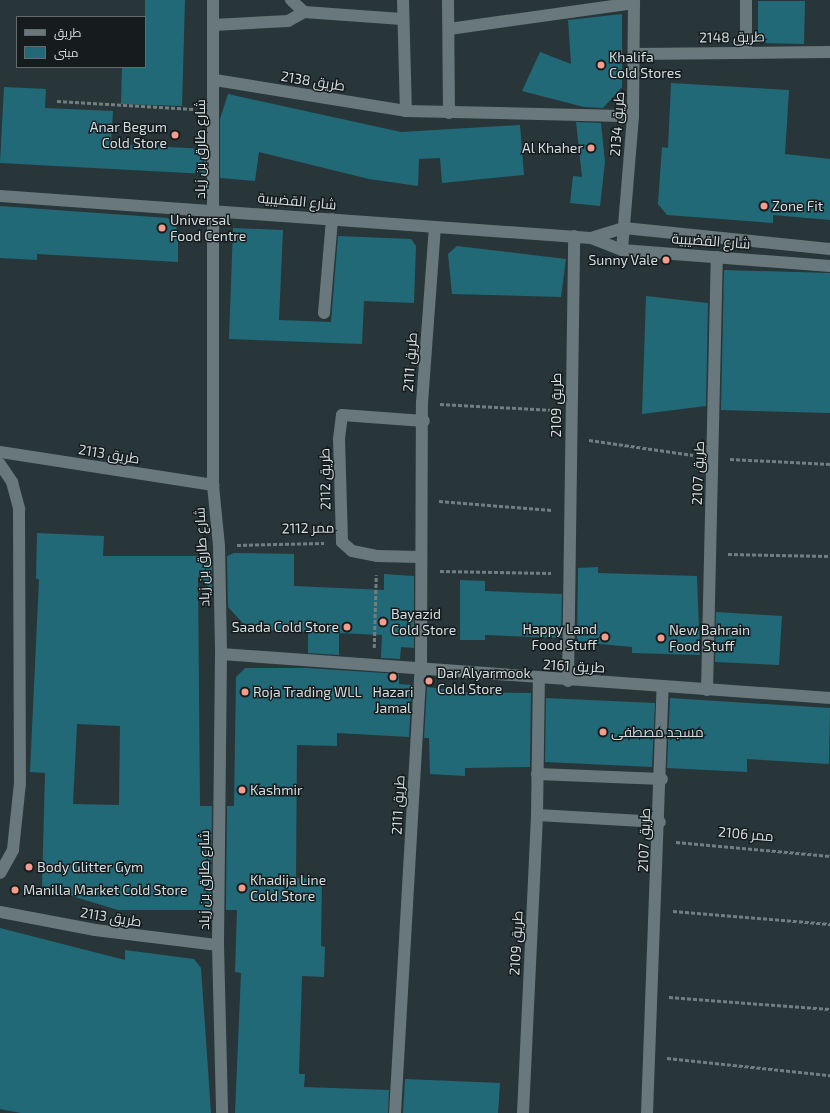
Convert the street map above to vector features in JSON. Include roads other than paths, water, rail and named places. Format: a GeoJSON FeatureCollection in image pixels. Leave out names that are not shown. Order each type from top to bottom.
{"type":"FeatureCollection","features":[{"type":"Feature","properties":{"kind":"street","name":"شارع طارق بن زياد"},"geometry":{"type":"LineString","coordinates":[[213,0],[215,80],[213,485],[219,546],[221,654],[218,945],[222,1113]]}},
{"type":"Feature","properties":{"kind":"street"},"geometry":{"type":"LineString","coordinates":[[291,0],[304,12]]}},
{"type":"Feature","properties":{"kind":"street"},"geometry":{"type":"LineString","coordinates":[[403,0],[402,19],[406,111]]}},
{"type":"Feature","properties":{"kind":"street"},"geometry":{"type":"LineString","coordinates":[[448,0],[449,113]]}},
{"type":"Feature","properties":{"kind":"street"},"geometry":{"type":"LineString","coordinates":[[746,0],[746,51]]}},
{"type":"Feature","properties":{"kind":"street"},"geometry":{"type":"LineString","coordinates":[[449,29],[634,2]]}},
{"type":"Feature","properties":{"kind":"street","name":"طريق 2134"},"geometry":{"type":"LineString","coordinates":[[622,250],[633,116],[635,54],[634,2]]}},
{"type":"Feature","properties":{"kind":"street"},"geometry":{"type":"LineString","coordinates":[[213,25],[288,21],[304,12],[402,19]]}},
{"type":"Feature","properties":{"kind":"street","name":"طريق 2148"},"geometry":{"type":"LineString","coordinates":[[635,54],[746,51],[830,52]]}},
{"type":"Feature","properties":{"kind":"street","name":"طريق 2138"},"geometry":{"type":"LineString","coordinates":[[215,80],[406,111],[633,116]]}},
{"type":"Feature","properties":{"kind":"street","name":"شارع القضيبية"},"geometry":{"type":"LineString","coordinates":[[0,196],[214,209],[435,227],[574,236],[592,238],[622,250],[830,266]]}},
{"type":"Feature","properties":{"kind":"street"},"geometry":{"type":"LineString","coordinates":[[324,313],[332,219]]}},
{"type":"Feature","properties":{"kind":"street","name":"طريق 2111"},"geometry":{"type":"LineString","coordinates":[[395,1113],[421,668],[419,557],[424,420],[422,403],[435,227]]}},
{"type":"Feature","properties":{"kind":"street","name":"شارع القضيبية"},"geometry":{"type":"LineString","coordinates":[[592,238],[624,228],[830,249]]}},
{"type":"Feature","properties":{"kind":"street","name":"طريق 2109"},"geometry":{"type":"LineString","coordinates":[[568,682],[570,573],[569,411],[574,236]]}},
{"type":"Feature","properties":{"kind":"street","name":"طريق 2107"},"geometry":{"type":"LineString","coordinates":[[707,690],[717,257]]}},
{"type":"Feature","properties":{"kind":"street","name":"طريق 2112"},"geometry":{"type":"LineString","coordinates":[[342,542],[339,439],[342,415],[424,420]]}},
{"type":"Feature","properties":{"kind":"street","name":"طريق 2113"},"geometry":{"type":"LineString","coordinates":[[0,452],[213,485]]}},
{"type":"Feature","properties":{"kind":"street"},"geometry":{"type":"LineString","coordinates":[[0,464],[12,482],[19,509],[20,783],[13,850],[0,873]]}},
{"type":"Feature","properties":{"kind":"street","name":"ممر 2112"},"geometry":{"type":"LineString","coordinates":[[342,542],[352,551],[377,556],[419,557]]}},
{"type":"Feature","properties":{"kind":"street","name":"طريق 2161"},"geometry":{"type":"LineString","coordinates":[[221,654],[374,663],[568,682],[663,686],[830,698]]}},
{"type":"Feature","properties":{"kind":"street","name":"طريق 2109"},"geometry":{"type":"LineString","coordinates":[[523,1113],[537,815],[539,679]]}},
{"type":"Feature","properties":{"kind":"street","name":"طريق 2107"},"geometry":{"type":"LineString","coordinates":[[647,1113],[651,1056],[662,779],[663,686]]}},
{"type":"Feature","properties":{"kind":"street"},"geometry":{"type":"LineString","coordinates":[[537,774],[662,779]]}},
{"type":"Feature","properties":{"kind":"street"},"geometry":{"type":"LineString","coordinates":[[537,815],[660,822]]}},
{"type":"Feature","properties":{"kind":"street","name":"طريق 2113"},"geometry":{"type":"LineString","coordinates":[[0,912],[95,930],[218,945]]}},
{"type":"Feature","properties":{"kind":"place","name":"Khalifa Cold Stores"},"geometry":{"type":"Point","coordinates":[601,65]}},
{"type":"Feature","properties":{"kind":"place","name":"Anar Begum Cold Store"},"geometry":{"type":"Point","coordinates":[175,135]}},
{"type":"Feature","properties":{"kind":"place","name":"Al Khaher"},"geometry":{"type":"Point","coordinates":[591,148]}},
{"type":"Feature","properties":{"kind":"place","name":"Zone Fit"},"geometry":{"type":"Point","coordinates":[764,206]}},
{"type":"Feature","properties":{"kind":"place","name":"Universal Food Centre"},"geometry":{"type":"Point","coordinates":[162,228]}},
{"type":"Feature","properties":{"kind":"place","name":"Sunny Vale"},"geometry":{"type":"Point","coordinates":[666,260]}},
{"type":"Feature","properties":{"kind":"place","name":"Bayazid Cold Store"},"geometry":{"type":"Point","coordinates":[383,622]}},
{"type":"Feature","properties":{"kind":"place","name":"Saada Cold Store"},"geometry":{"type":"Point","coordinates":[347,627]}},
{"type":"Feature","properties":{"kind":"place","name":"Happy Land Food Stuff"},"geometry":{"type":"Point","coordinates":[605,637]}},
{"type":"Feature","properties":{"kind":"place","name":"New Bahrain Food Stuff"},"geometry":{"type":"Point","coordinates":[661,638]}},
{"type":"Feature","properties":{"kind":"place","name":"Hazari Jamal"},"geometry":{"type":"Point","coordinates":[393,677]}},
{"type":"Feature","properties":{"kind":"place","name":"Dar Alyarmook Cold Store"},"geometry":{"type":"Point","coordinates":[429,681]}},
{"type":"Feature","properties":{"kind":"place","name":"Roja Trading WLL"},"geometry":{"type":"Point","coordinates":[245,692]}},
{"type":"Feature","properties":{"kind":"place","name":"مسجد مصطفى"},"geometry":{"type":"Point","coordinates":[603,732]}},
{"type":"Feature","properties":{"kind":"place","name":"Kashmir"},"geometry":{"type":"Point","coordinates":[242,790]}},
{"type":"Feature","properties":{"kind":"place","name":"Body Glitter Gym"},"geometry":{"type":"Point","coordinates":[29,867]}},
{"type":"Feature","properties":{"kind":"place","name":"Khadija Line Cold Store"},"geometry":{"type":"Point","coordinates":[242,888]}},
{"type":"Feature","properties":{"kind":"place","name":"Manilla Market Cold Store"},"geometry":{"type":"Point","coordinates":[15,890]}}]}
